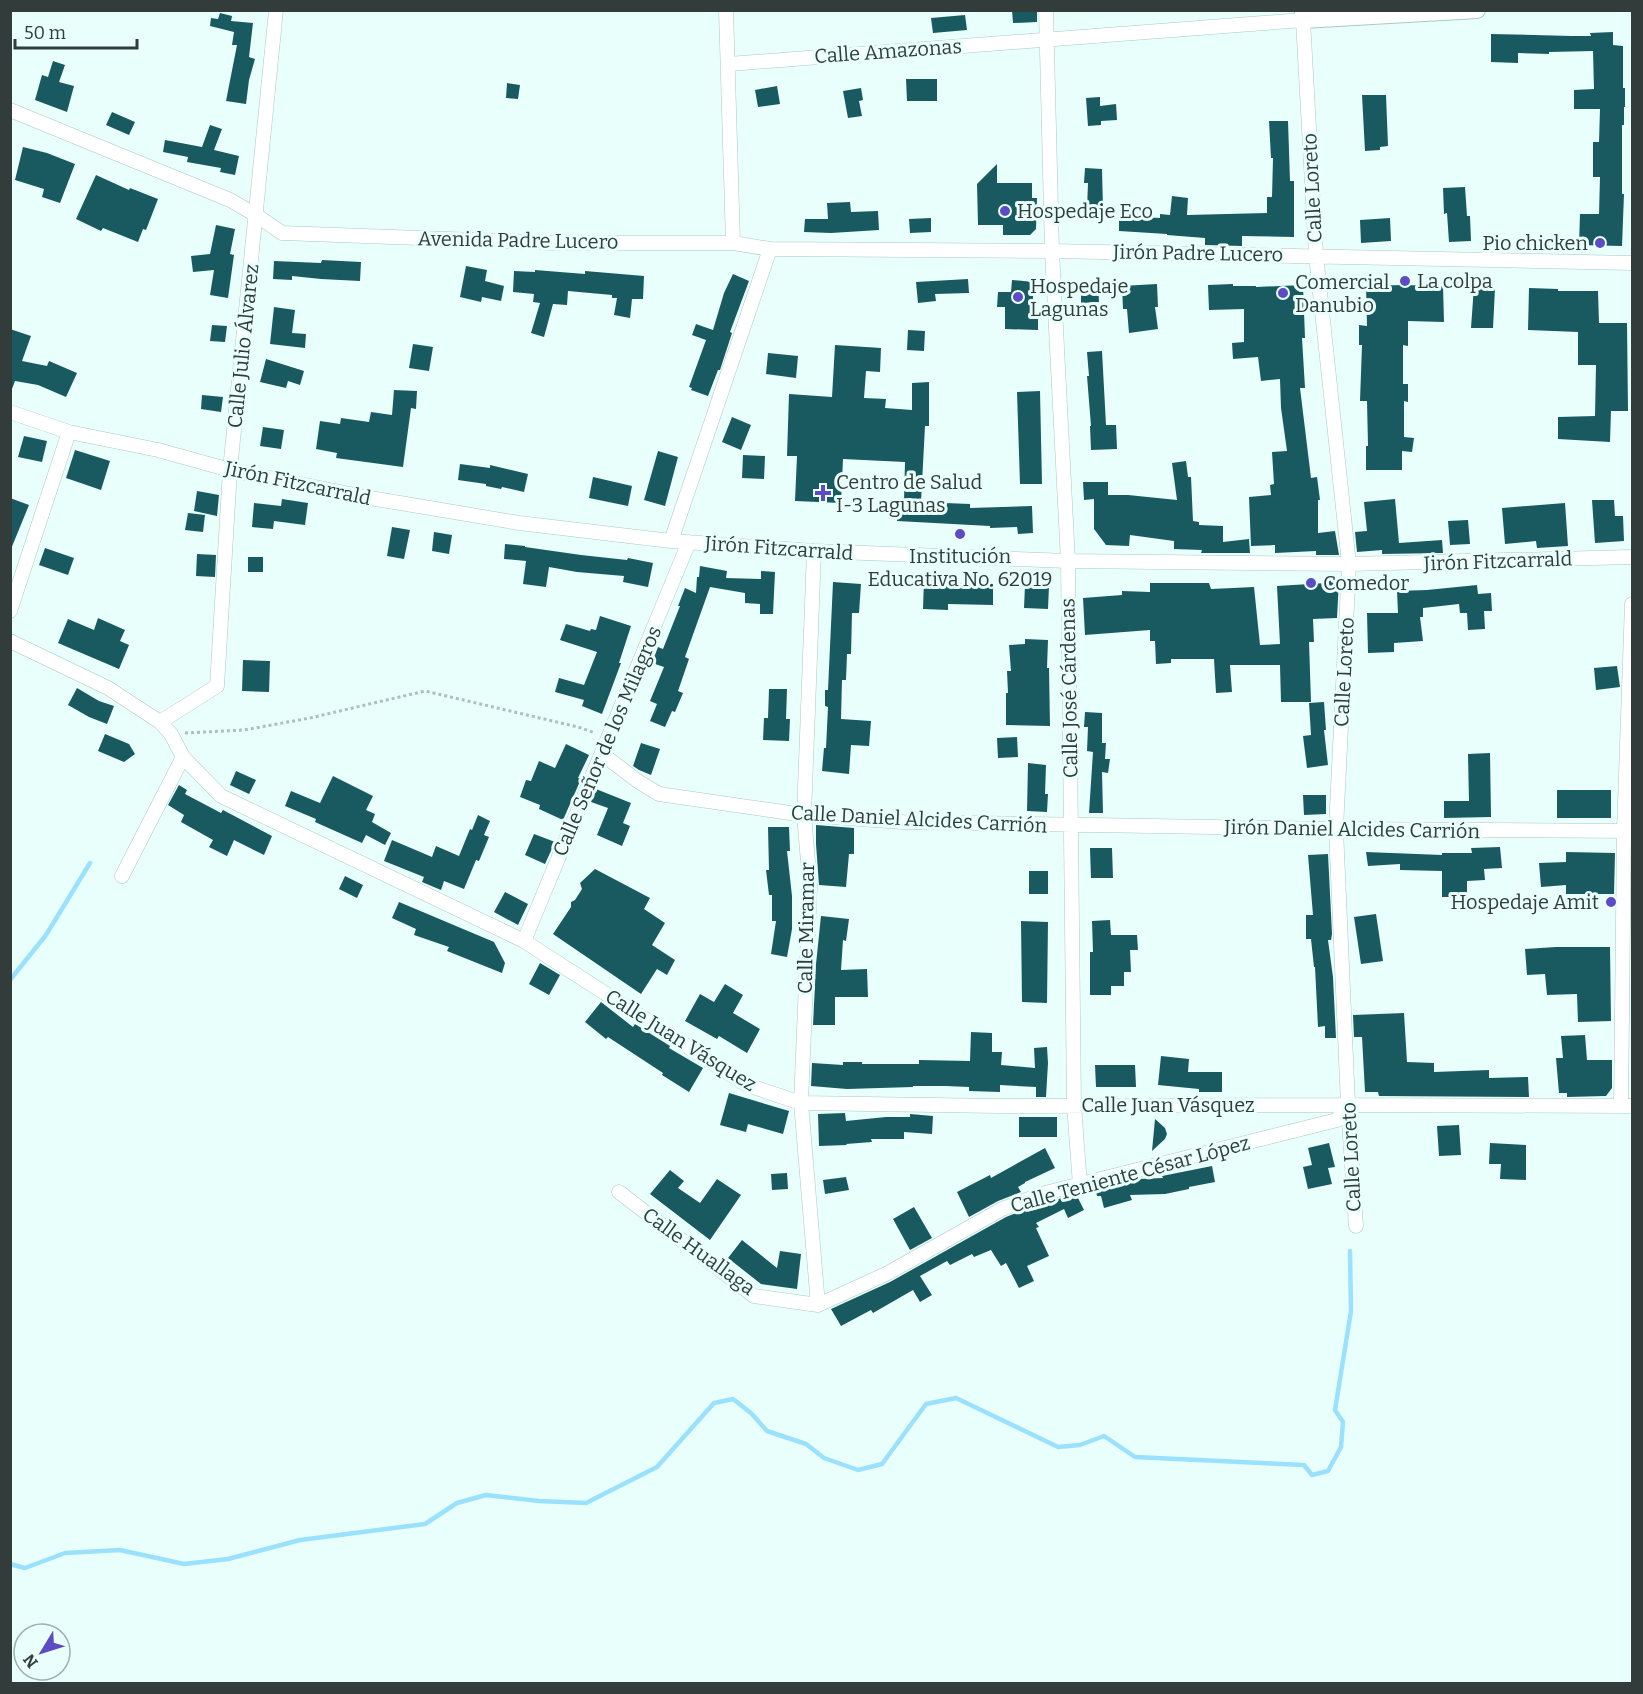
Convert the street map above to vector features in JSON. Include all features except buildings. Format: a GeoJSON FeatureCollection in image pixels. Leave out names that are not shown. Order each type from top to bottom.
{"type":"FeatureCollection","features":[{"type":"Feature","properties":{"kind":"street","name":"Calle Julio Álvarez"},"geometry":{"type":"LineString","coordinates":[[160,722],[217,686],[230,470],[276,10]]}},
{"type":"Feature","properties":{"kind":"street"},"geometry":{"type":"LineString","coordinates":[[726,10],[733,243]]}},
{"type":"Feature","properties":{"kind":"street","name":"Calle José Cárdenas"},"geometry":{"type":"LineString","coordinates":[[1046,10],[1052,251],[1068,561],[1074,1106],[1080,1185]]}},
{"type":"Feature","properties":{"kind":"street"},"geometry":{"type":"LineString","coordinates":[[1303,15],[1477,10]]}},
{"type":"Feature","properties":{"kind":"street","name":"Calle Amazonas"},"geometry":{"type":"LineString","coordinates":[[729,64],[1047,39],[1303,15]]}},
{"type":"Feature","properties":{"kind":"street","name":"Calle Loreto"},"geometry":{"type":"LineString","coordinates":[[1303,15],[1316,255],[1350,564],[1336,829],[1348,1105],[1356,1226]]}},
{"type":"Feature","properties":{"kind":"street","name":"Avenida Padre Lucero"},"geometry":{"type":"LineString","coordinates":[[10,110],[230,200],[282,233],[555,243],[733,243],[770,249],[1052,251]]}},
{"type":"Feature","properties":{"kind":"street"},"geometry":{"type":"LineString","coordinates":[[671,540],[770,249]]}},
{"type":"Feature","properties":{"kind":"street","name":"Jirón Padre Lucero"},"geometry":{"type":"LineString","coordinates":[[1052,251],[1632,263]]}},
{"type":"Feature","properties":{"kind":"street","name":"Jirón Fitzcarrald"},"geometry":{"type":"LineString","coordinates":[[10,412],[69,432],[158,450],[230,470],[369,498],[519,523],[689,542],[814,551],[1068,561],[1350,564],[1632,557]]}},
{"type":"Feature","properties":{"kind":"street"},"geometry":{"type":"LineString","coordinates":[[10,611],[69,432]]}},
{"type":"Feature","properties":{"kind":"street","name":"Calle Señor de los Milagros"},"geometry":{"type":"LineString","coordinates":[[524,941],[689,542]]}},
{"type":"Feature","properties":{"kind":"street","name":"Calle Miramar"},"geometry":{"type":"LineString","coordinates":[[814,551],[804,815],[810,885],[801,1103],[818,1305]]}},
{"type":"Feature","properties":{"kind":"street"},"geometry":{"type":"LineString","coordinates":[[1627,1106],[1632,604]]}},
{"type":"Feature","properties":{"kind":"street","name":"Calle Juan Vásquez"},"geometry":{"type":"LineString","coordinates":[[10,641],[108,688],[160,722],[171,734],[183,757],[220,796],[524,941],[747,1085],[801,1103],[999,1106],[1627,1106]]}},
{"type":"Feature","properties":{"kind":"street","name":"Calle Daniel Alcides Carrión"},"geometry":{"type":"LineString","coordinates":[[602,754],[659,794],[804,815],[903,822],[1071,826]]}},
{"type":"Feature","properties":{"kind":"street"},"geometry":{"type":"LineString","coordinates":[[122,876],[183,757]]}},
{"type":"Feature","properties":{"kind":"street","name":"Jirón Daniel Alcides Carrión"},"geometry":{"type":"LineString","coordinates":[[1071,826],[1628,831]]}},
{"type":"Feature","properties":{"kind":"street","name":"Calle Teniente César López"},"geometry":{"type":"LineString","coordinates":[[818,1305],[886,1274],[1002,1209],[1045,1193],[1337,1119],[1348,1105]]}},
{"type":"Feature","properties":{"kind":"street","name":"Calle Huallaga"},"geometry":{"type":"LineString","coordinates":[[619,1192],[753,1296],[818,1305]]}},
{"type":"Feature","properties":{"kind":"path"},"geometry":{"type":"LineString","coordinates":[[171,734],[244,730],[310,718],[425,691],[578,726],[608,738]]}},
{"type":"Feature","properties":{"kind":"waterway"},"geometry":{"type":"LineString","coordinates":[[10,980],[46,935],[90,863]]}},
{"type":"Feature","properties":{"kind":"waterway"},"geometry":{"type":"LineString","coordinates":[[10,1564],[25,1568],[65,1553],[120,1550],[184,1564],[228,1559],[300,1540],[425,1524],[457,1503],[486,1495],[586,1503],[657,1467],[714,1403],[733,1399],[752,1414],[767,1431],[806,1444],[824,1458],[858,1470],[882,1464],[926,1404],[956,1398],[1058,1447],[1080,1445],[1104,1436],[1135,1457],[1304,1465],[1312,1475],[1328,1471],[1341,1447],[1343,1422],[1335,1410],[1351,1311],[1350,1251]]}},
{"type":"Feature","properties":{"kind":"place","name":"Hospedaje Eco"},"geometry":{"type":"Point","coordinates":[1005,211]}},
{"type":"Feature","properties":{"kind":"place","name":"Pio chicken"},"geometry":{"type":"Point","coordinates":[1600,243]}},
{"type":"Feature","properties":{"kind":"place","name":"La colpa"},"geometry":{"type":"Point","coordinates":[1405,281]}},
{"type":"Feature","properties":{"kind":"place","name":"Comercial Danubio"},"geometry":{"type":"Point","coordinates":[1283,293]}},
{"type":"Feature","properties":{"kind":"place","name":"Hospedaje Lagunas"},"geometry":{"type":"Point","coordinates":[1018,297]}},
{"type":"Feature","properties":{"kind":"place","name":"Centro de Salud I-3 Lagunas"},"geometry":{"type":"Point","coordinates":[823,493]}},
{"type":"Feature","properties":{"kind":"place","name":"Institución Educativa No. 62019"},"geometry":{"type":"Point","coordinates":[960,534]}},
{"type":"Feature","properties":{"kind":"place","name":"Comedor"},"geometry":{"type":"Point","coordinates":[1311,583]}},
{"type":"Feature","properties":{"kind":"place","name":"Hospedaje Amit"},"geometry":{"type":"Point","coordinates":[1611,902]}}]}
